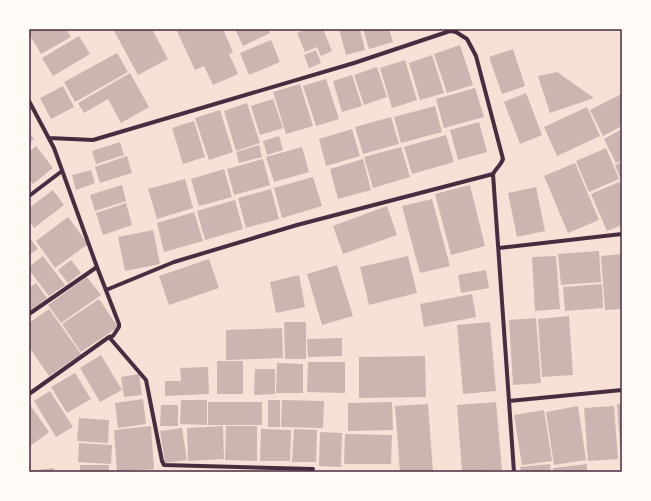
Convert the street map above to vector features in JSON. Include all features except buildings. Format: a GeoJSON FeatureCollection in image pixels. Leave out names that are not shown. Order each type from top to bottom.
{"type":"FeatureCollection","features":[{"type":"Feature","properties":{"kind":"street"},"geometry":{"type":"LineString","coordinates":[[49,138],[92,140],[354,63],[450,31],[456,32],[467,38],[476,56],[503,159],[493,174],[290,227],[174,262],[106,290]]}},
{"type":"Feature","properties":{"kind":"street"},"geometry":{"type":"LineString","coordinates":[[29,102],[54,148],[119,327],[112,336],[29,394]]}},
{"type":"Feature","properties":{"kind":"street"},"geometry":{"type":"LineString","coordinates":[[29,196],[62,171]]}},
{"type":"Feature","properties":{"kind":"street"},"geometry":{"type":"LineString","coordinates":[[493,174],[514,472]]}},
{"type":"Feature","properties":{"kind":"street"},"geometry":{"type":"LineString","coordinates":[[498,248],[622,234]]}},
{"type":"Feature","properties":{"kind":"street"},"geometry":{"type":"LineString","coordinates":[[29,314],[97,267]]}},
{"type":"Feature","properties":{"kind":"street"},"geometry":{"type":"LineString","coordinates":[[109,337],[146,380],[164,465],[313,469]]}},
{"type":"Feature","properties":{"kind":"street"},"geometry":{"type":"LineString","coordinates":[[509,401],[622,390]]}}]}
